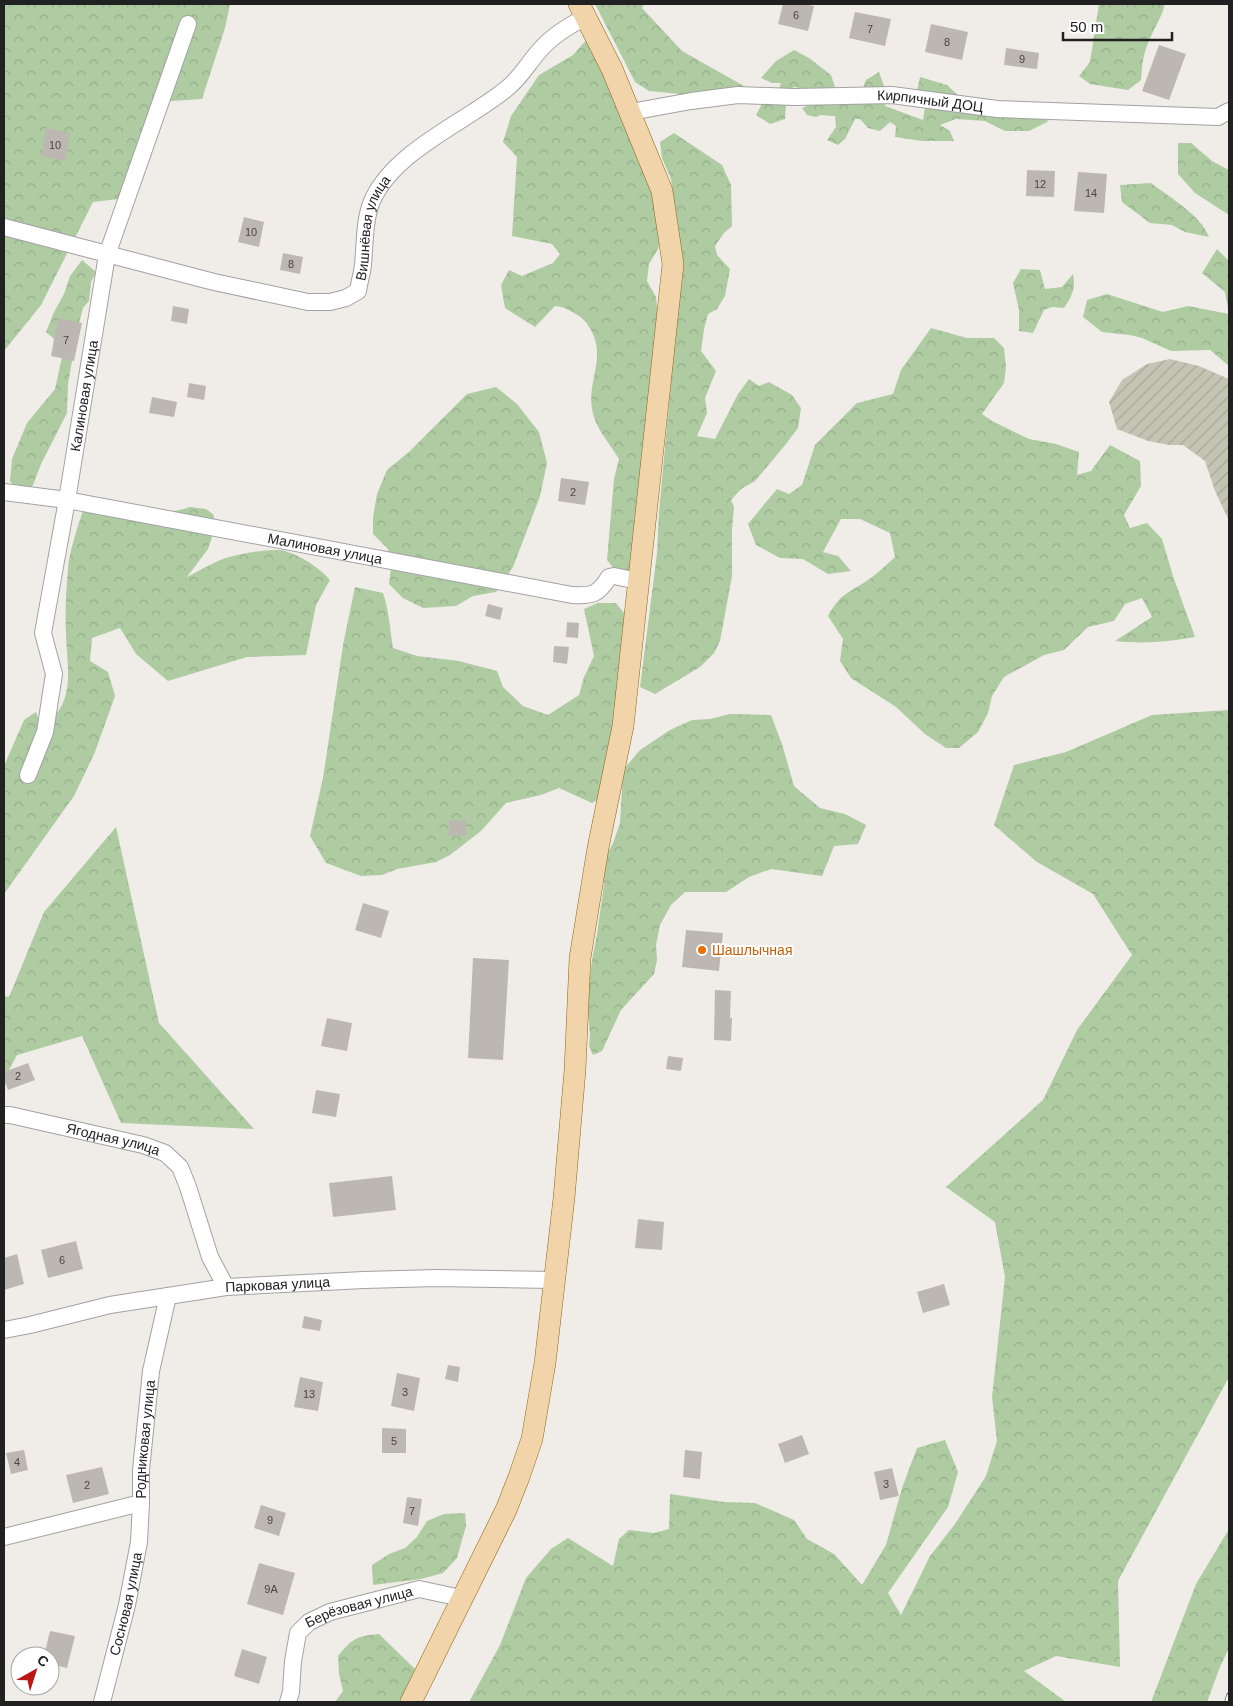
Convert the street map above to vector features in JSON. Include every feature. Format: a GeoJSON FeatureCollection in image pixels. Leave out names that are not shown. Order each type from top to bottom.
{"type":"FeatureCollection","features":[{"type":"Feature","properties":{"kind":"main road"},"geometry":{"type":"LineString","coordinates":[[411,1702],[506,1510],[520,1477],[532,1439],[545,1363],[564,1198],[576,1070],[580,958],[598,848],[623,726],[673,264],[662,191],[631,112],[583,10]]}},
{"type":"Feature","properties":{"kind":"street","name":"Вишнёвая улица"},"geometry":{"type":"LineString","coordinates":[[4,227],[214,282],[308,302],[330,302],[346,298],[358,291],[363,266],[364,238],[372,202],[386,179],[402,162],[444,131],[506,90],[526,70],[538,51],[583,10]]}},
{"type":"Feature","properties":{"kind":"street","name":"Калиновая улица"},"geometry":{"type":"LineString","coordinates":[[28,775],[45,732],[54,674],[43,633],[107,255],[188,24]]}},
{"type":"Feature","properties":{"kind":"street","name":"Кирпичный ДОЦ"},"geometry":{"type":"LineString","coordinates":[[631,112],[738,95],[794,97],[892,95],[997,109],[1218,118],[1229,111]]}},
{"type":"Feature","properties":{"kind":"street","name":"Малиновая улица"},"geometry":{"type":"LineString","coordinates":[[4,492],[67,500],[572,595],[590,596],[604,586],[609,577],[614,576],[638,581]]}},
{"type":"Feature","properties":{"kind":"street","name":"Ягодная улица"},"geometry":{"type":"LineString","coordinates":[[4,1115],[103,1135],[143,1145],[165,1154],[180,1167],[188,1186],[210,1257],[226,1287]]}},
{"type":"Feature","properties":{"kind":"street","name":"Парковая улица"},"geometry":{"type":"LineString","coordinates":[[4,1330],[110,1305],[226,1287],[436,1278],[554,1280]]}},
{"type":"Feature","properties":{"kind":"street","name":"Родниковая улица"},"geometry":{"type":"LineString","coordinates":[[4,1537],[141,1504],[141,1470],[151,1371],[168,1296]]}},
{"type":"Feature","properties":{"kind":"street","name":"Сосновая улица"},"geometry":{"type":"LineString","coordinates":[[102,1702],[127,1605],[139,1542],[141,1504]]}},
{"type":"Feature","properties":{"kind":"street","name":"Берёзовая улица"},"geometry":{"type":"LineString","coordinates":[[288,1702],[291,1692],[293,1661],[298,1634],[309,1622],[330,1612],[419,1588],[461,1598]]}},
{"type":"Feature","properties":{"kind":"shaded area"},"geometry":{"type":"Polygon","coordinates":[[[1170,359],[1199,366],[1229,379],[1229,521],[1215,491],[1205,461],[1183,445],[1169,445],[1148,441],[1117,429],[1109,402],[1122,380],[1147,364],[1170,359]]]}},
{"type":"Feature","properties":{"kind":"green space"},"geometry":{"type":"Polygon","coordinates":[[[4,4],[230,4],[225,28],[202,99],[156,102],[127,198],[93,202],[41,305],[4,351],[4,4]]]}},
{"type":"Feature","properties":{"kind":"green space"},"geometry":{"type":"Polygon","coordinates":[[[595,4],[644,4],[642,8],[682,51],[744,86],[721,98],[649,91],[635,82],[595,4]]]}},
{"type":"Feature","properties":{"kind":"green space"},"geometry":{"type":"Polygon","coordinates":[[[1099,4],[1165,4],[1145,51],[1141,80],[1128,90],[1090,84],[1079,76],[1090,62],[1099,4]]]}},
{"type":"Feature","properties":{"kind":"green space"},"geometry":{"type":"Polygon","coordinates":[[[589,37],[639,143],[662,232],[658,249],[649,264],[647,281],[656,297],[658,319],[645,458],[634,521],[636,556],[632,572],[622,579],[607,560],[614,479],[619,459],[599,429],[592,409],[591,398],[597,358],[594,338],[588,325],[582,318],[568,310],[555,306],[535,327],[505,308],[501,285],[509,270],[522,276],[553,263],[560,254],[552,244],[512,236],[517,157],[503,142],[511,116],[539,75],[573,55],[589,37]]]}},
{"type":"Feature","properties":{"kind":"green space"},"geometry":{"type":"Polygon","coordinates":[[[794,50],[809,58],[831,75],[839,99],[862,90],[866,80],[879,72],[884,86],[885,106],[923,120],[925,107],[916,95],[920,77],[947,85],[961,98],[1049,121],[1029,131],[1005,131],[985,121],[956,119],[940,125],[950,131],[954,141],[922,141],[895,137],[896,126],[890,122],[880,131],[868,128],[860,119],[855,119],[845,139],[838,145],[827,140],[836,127],[835,116],[821,115],[816,117],[807,115],[802,108],[817,102],[809,90],[794,87],[787,91],[785,119],[770,124],[756,115],[764,100],[779,89],[781,83],[772,83],[761,78],[776,61],[794,50]]]}},
{"type":"Feature","properties":{"kind":"green space"},"geometry":{"type":"Polygon","coordinates":[[[674,133],[722,165],[731,185],[732,226],[724,233],[715,246],[717,255],[730,269],[725,296],[717,309],[708,314],[704,329],[701,351],[716,371],[705,398],[707,413],[697,436],[715,439],[738,394],[749,379],[759,386],[769,382],[792,395],[801,408],[798,428],[786,444],[755,481],[741,489],[731,500],[734,507],[732,576],[720,641],[714,653],[700,667],[655,694],[640,687],[657,553],[671,382],[679,237],[671,179],[662,158],[660,142],[674,133]]]}},
{"type":"Feature","properties":{"kind":"green space"},"geometry":{"type":"Polygon","coordinates":[[[1178,143],[1191,143],[1212,161],[1229,170],[1229,215],[1195,193],[1178,174],[1178,143]]]}},
{"type":"Feature","properties":{"kind":"green space"},"geometry":{"type":"Polygon","coordinates":[[[1151,183],[1192,214],[1205,229],[1209,237],[1185,232],[1172,225],[1150,223],[1122,202],[1120,185],[1151,183]]]}},
{"type":"Feature","properties":{"kind":"green space"},"geometry":{"type":"Polygon","coordinates":[[[1217,249],[1229,261],[1229,314],[1225,292],[1202,273],[1217,249]]]}},
{"type":"Feature","properties":{"kind":"green space"},"geometry":{"type":"Polygon","coordinates":[[[82,260],[96,272],[91,282],[89,301],[83,308],[78,327],[68,384],[67,413],[41,464],[33,485],[21,495],[10,481],[12,459],[27,423],[55,389],[63,353],[53,338],[46,332],[64,294],[70,276],[82,260]]]}},
{"type":"Feature","properties":{"kind":"green space"},"geometry":{"type":"Polygon","coordinates":[[[1021,269],[1040,270],[1045,289],[1062,287],[1073,274],[1073,292],[1064,308],[1052,307],[1044,310],[1033,333],[1019,331],[1019,310],[1013,283],[1021,269]]]}},
{"type":"Feature","properties":{"kind":"green space"},"geometry":{"type":"Polygon","coordinates":[[[1107,294],[1163,312],[1188,306],[1229,314],[1229,366],[1210,350],[1171,351],[1142,338],[1102,332],[1083,317],[1087,300],[1107,294]]]}},
{"type":"Feature","properties":{"kind":"green space"},"geometry":{"type":"Polygon","coordinates":[[[931,328],[967,338],[994,338],[1004,348],[1006,367],[1004,383],[982,414],[992,421],[1029,439],[1056,444],[1079,452],[1077,475],[1091,471],[1110,445],[1140,461],[1141,486],[1124,515],[1130,528],[1147,523],[1162,539],[1195,637],[1155,642],[1115,641],[1152,617],[1142,598],[1125,604],[1114,621],[1088,627],[1064,650],[1044,655],[1004,677],[992,696],[988,713],[978,732],[959,748],[946,748],[925,734],[896,707],[851,678],[840,661],[843,639],[828,616],[841,598],[871,578],[895,557],[890,533],[860,519],[841,519],[823,552],[838,556],[851,571],[828,574],[803,559],[780,558],[756,545],[748,524],[777,489],[789,494],[802,485],[815,445],[857,403],[893,394],[901,370],[931,328]]]}},
{"type":"Feature","properties":{"kind":"green space"},"geometry":{"type":"Polygon","coordinates":[[[496,387],[517,404],[539,432],[547,463],[540,496],[513,567],[496,592],[473,596],[456,606],[423,608],[403,598],[389,584],[391,568],[388,549],[373,534],[373,517],[377,494],[387,470],[409,452],[467,394],[496,387]]]}},
{"type":"Feature","properties":{"kind":"green space"},"geometry":{"type":"Polygon","coordinates":[[[190,507],[206,509],[213,514],[216,525],[208,549],[187,577],[214,563],[241,554],[279,550],[291,553],[315,566],[330,580],[316,605],[306,655],[247,657],[168,681],[136,654],[120,628],[92,638],[90,661],[108,672],[115,696],[95,752],[74,796],[4,894],[4,766],[24,720],[36,712],[42,728],[61,708],[65,697],[68,685],[66,593],[68,569],[72,547],[83,510],[151,513],[190,507]]]}},
{"type":"Feature","properties":{"kind":"green space"},"geometry":{"type":"Polygon","coordinates":[[[355,587],[383,593],[393,648],[417,656],[459,661],[497,671],[503,687],[523,706],[548,715],[579,695],[584,677],[594,656],[584,609],[598,603],[616,603],[628,618],[625,653],[601,798],[592,803],[559,788],[541,795],[506,803],[481,831],[450,855],[436,862],[397,869],[382,875],[361,876],[326,863],[310,836],[323,778],[343,645],[355,587]]]}},
{"type":"Feature","properties":{"kind":"green space"},"geometry":{"type":"Polygon","coordinates":[[[1229,710],[1229,1377],[1118,1581],[1120,1667],[1056,1656],[1024,1671],[1066,1702],[469,1702],[500,1645],[526,1578],[551,1549],[568,1538],[613,1566],[619,1539],[629,1530],[654,1533],[669,1529],[670,1494],[724,1502],[755,1503],[794,1520],[807,1539],[834,1554],[862,1585],[886,1545],[902,1488],[917,1448],[945,1440],[958,1472],[948,1507],[888,1593],[901,1615],[930,1556],[955,1524],[986,1476],[997,1441],[992,1397],[1005,1277],[995,1222],[946,1187],[1043,1100],[1077,1030],[1132,955],[1093,894],[1037,862],[994,825],[1014,765],[1066,752],[1152,715],[1229,710]]]}},
{"type":"Feature","properties":{"kind":"green space"},"geometry":{"type":"Polygon","coordinates":[[[730,714],[771,715],[782,744],[794,786],[820,808],[845,814],[866,825],[858,844],[834,846],[822,876],[771,869],[749,877],[726,892],[685,892],[671,905],[660,925],[656,945],[657,960],[654,974],[621,1010],[602,1051],[593,1055],[589,1046],[590,1034],[587,1003],[604,884],[604,860],[613,843],[620,823],[623,770],[640,750],[670,730],[692,720],[710,719],[730,714]]]}},
{"type":"Feature","properties":{"kind":"green space"},"geometry":{"type":"Polygon","coordinates":[[[116,827],[159,1023],[254,1129],[121,1123],[82,1036],[17,1055],[9,1070],[4,1074],[4,996],[9,997],[44,912],[116,827]]]}},
{"type":"Feature","properties":{"kind":"green space"},"geometry":{"type":"Polygon","coordinates":[[[465,1513],[466,1526],[457,1558],[443,1573],[421,1579],[373,1585],[372,1565],[389,1554],[405,1548],[417,1537],[427,1521],[444,1514],[465,1513]]]}},
{"type":"Feature","properties":{"kind":"green space"},"geometry":{"type":"Polygon","coordinates":[[[1229,1529],[1229,1648],[1207,1702],[1151,1702],[1196,1584],[1229,1529]]]}},
{"type":"Feature","properties":{"kind":"green space"},"geometry":{"type":"Polygon","coordinates":[[[379,1634],[415,1669],[407,1694],[402,1702],[335,1702],[343,1691],[339,1674],[338,1656],[355,1639],[379,1634]]]}},
{"type":"Feature","properties":{"kind":"building"},"geometry":{"type":"Polygon","coordinates":[[[783,4],[814,6],[808,31],[778,24],[783,4]]]}},
{"type":"Feature","properties":{"kind":"building"},"geometry":{"type":"Polygon","coordinates":[[[855,12],[891,19],[885,46],[849,38],[855,12]]]}},
{"type":"Feature","properties":{"kind":"building"},"geometry":{"type":"Polygon","coordinates":[[[931,24],[968,32],[962,60],[925,52],[931,24]]]}},
{"type":"Feature","properties":{"kind":"building"},"geometry":{"type":"Polygon","coordinates":[[[1159,45],[1186,54],[1169,100],[1142,91],[1159,45]]]}},
{"type":"Feature","properties":{"kind":"building"},"geometry":{"type":"Polygon","coordinates":[[[1006,48],[1039,53],[1037,69],[1004,65],[1006,48]]]}},
{"type":"Feature","properties":{"kind":"building"},"geometry":{"type":"Polygon","coordinates":[[[46,128],[70,133],[65,161],[41,156],[46,128]]]}},
{"type":"Feature","properties":{"kind":"building"},"geometry":{"type":"Polygon","coordinates":[[[1027,170],[1055,171],[1054,197],[1026,196],[1027,170]]]}},
{"type":"Feature","properties":{"kind":"building"},"geometry":{"type":"Polygon","coordinates":[[[1078,172],[1107,174],[1104,213],[1074,211],[1078,172]]]}},
{"type":"Feature","properties":{"kind":"building"},"geometry":{"type":"Polygon","coordinates":[[[244,217],[264,222],[259,247],[238,242],[244,217]]]}},
{"type":"Feature","properties":{"kind":"building"},"geometry":{"type":"Polygon","coordinates":[[[283,253],[303,257],[300,274],[280,270],[283,253]]]}},
{"type":"Feature","properties":{"kind":"building"},"geometry":{"type":"Polygon","coordinates":[[[173,306],[189,309],[187,324],[171,321],[173,306]]]}},
{"type":"Feature","properties":{"kind":"building"},"geometry":{"type":"Polygon","coordinates":[[[58,318],[82,323],[74,361],[51,356],[58,318]]]}},
{"type":"Feature","properties":{"kind":"building"},"geometry":{"type":"Polygon","coordinates":[[[189,383],[206,386],[204,400],[187,397],[189,383]]]}},
{"type":"Feature","properties":{"kind":"building"},"geometry":{"type":"Polygon","coordinates":[[[152,397],[177,402],[174,417],[149,413],[152,397]]]}},
{"type":"Feature","properties":{"kind":"building"},"geometry":{"type":"Polygon","coordinates":[[[561,478],[589,482],[585,505],[558,501],[561,478]]]}},
{"type":"Feature","properties":{"kind":"building"},"geometry":{"type":"Polygon","coordinates":[[[488,604],[503,608],[500,620],[485,616],[488,604]]]}},
{"type":"Feature","properties":{"kind":"building"},"geometry":{"type":"Polygon","coordinates":[[[567,622],[579,623],[578,638],[566,637],[567,622]]]}},
{"type":"Feature","properties":{"kind":"building"},"geometry":{"type":"Polygon","coordinates":[[[554,646],[569,647],[567,664],[553,662],[554,646]]]}},
{"type":"Feature","properties":{"kind":"building"},"geometry":{"type":"Polygon","coordinates":[[[449,820],[466,820],[466,836],[449,836],[449,820]]]}},
{"type":"Feature","properties":{"kind":"building"},"geometry":{"type":"Polygon","coordinates":[[[363,903],[389,911],[381,938],[355,930],[363,903]]]}},
{"type":"Feature","properties":{"kind":"building","name":"Шашлычная"},"geometry":{"type":"Polygon","coordinates":[[[686,930],[723,933],[719,971],[682,967],[686,930]]]}},
{"type":"Feature","properties":{"kind":"building"},"geometry":{"type":"Polygon","coordinates":[[[473,958],[509,960],[503,1060],[468,1058],[473,958]]]}},
{"type":"Feature","properties":{"kind":"building"},"geometry":{"type":"Polygon","coordinates":[[[715,990],[731,991],[731,1041],[714,1040],[715,990]]]}},
{"type":"Feature","properties":{"kind":"building"},"geometry":{"type":"Polygon","coordinates":[[[327,1018],[352,1023],[347,1051],[321,1046],[327,1018]]]}},
{"type":"Feature","properties":{"kind":"building"},"geometry":{"type":"Polygon","coordinates":[[[668,1056],[683,1058],[681,1071],[666,1069],[668,1056]]]}},
{"type":"Feature","properties":{"kind":"building"},"geometry":{"type":"Polygon","coordinates":[[[28,1063],[35,1080],[8,1090],[4,1080],[4,1072],[28,1063]]]}},
{"type":"Feature","properties":{"kind":"building"},"geometry":{"type":"Polygon","coordinates":[[[316,1090],[340,1094],[336,1117],[312,1113],[316,1090]]]}},
{"type":"Feature","properties":{"kind":"building"},"geometry":{"type":"Polygon","coordinates":[[[392,1176],[396,1210],[333,1217],[329,1183],[392,1176]]]}},
{"type":"Feature","properties":{"kind":"building"},"geometry":{"type":"Polygon","coordinates":[[[638,1219],[664,1222],[662,1250],[635,1248],[638,1219]]]}},
{"type":"Feature","properties":{"kind":"building"},"geometry":{"type":"Polygon","coordinates":[[[76,1241],[83,1269],[48,1278],[41,1250],[76,1241]]]}},
{"type":"Feature","properties":{"kind":"building"},"geometry":{"type":"Polygon","coordinates":[[[17,1254],[24,1284],[4,1290],[4,1258],[17,1254]]]}},
{"type":"Feature","properties":{"kind":"building"},"geometry":{"type":"Polygon","coordinates":[[[944,1284],[950,1305],[923,1313],[917,1292],[944,1284]]]}},
{"type":"Feature","properties":{"kind":"building"},"geometry":{"type":"Polygon","coordinates":[[[304,1316],[322,1320],[320,1331],[302,1328],[304,1316]]]}},
{"type":"Feature","properties":{"kind":"building"},"geometry":{"type":"Polygon","coordinates":[[[448,1365],[460,1367],[458,1382],[445,1379],[448,1365]]]}},
{"type":"Feature","properties":{"kind":"building"},"geometry":{"type":"Polygon","coordinates":[[[397,1373],[420,1378],[414,1411],[391,1406],[397,1373]]]}},
{"type":"Feature","properties":{"kind":"building"},"geometry":{"type":"Polygon","coordinates":[[[300,1377],[323,1382],[318,1411],[294,1407],[300,1377]]]}},
{"type":"Feature","properties":{"kind":"building"},"geometry":{"type":"Polygon","coordinates":[[[382,1428],[406,1429],[406,1453],[382,1453],[382,1428]]]}},
{"type":"Feature","properties":{"kind":"building"},"geometry":{"type":"Polygon","coordinates":[[[802,1435],[809,1454],[785,1463],[778,1444],[802,1435]]]}},
{"type":"Feature","properties":{"kind":"building"},"geometry":{"type":"Polygon","coordinates":[[[24,1450],[28,1470],[11,1474],[6,1453],[24,1450]]]}},
{"type":"Feature","properties":{"kind":"building"},"geometry":{"type":"Polygon","coordinates":[[[685,1450],[702,1452],[700,1479],[683,1477],[685,1450]]]}},
{"type":"Feature","properties":{"kind":"building"},"geometry":{"type":"Polygon","coordinates":[[[102,1467],[109,1494],[73,1503],[66,1475],[102,1467]]]}},
{"type":"Feature","properties":{"kind":"building"},"geometry":{"type":"Polygon","coordinates":[[[892,1468],[899,1496],[880,1500],[874,1472],[892,1468]]]}},
{"type":"Feature","properties":{"kind":"building"},"geometry":{"type":"Polygon","coordinates":[[[407,1497],[422,1499],[418,1526],[403,1523],[407,1497]]]}},
{"type":"Feature","properties":{"kind":"building"},"geometry":{"type":"Polygon","coordinates":[[[261,1505],[286,1513],[279,1536],[254,1528],[261,1505]]]}},
{"type":"Feature","properties":{"kind":"building"},"geometry":{"type":"Polygon","coordinates":[[[259,1563],[295,1573],[283,1615],[247,1604],[259,1563]]]}},
{"type":"Feature","properties":{"kind":"building"},"geometry":{"type":"Polygon","coordinates":[[[50,1631],[75,1636],[67,1668],[60,1666],[60,1646],[46,1646],[50,1631]]]}},
{"type":"Feature","properties":{"kind":"building"},"geometry":{"type":"Polygon","coordinates":[[[242,1649],[267,1657],[259,1684],[234,1676],[242,1649]]]}},
{"type":"Feature","properties":{"kind":"railway"},"geometry":{"type":"LineString","coordinates":[[1227,1702],[1229,1695]]}},
{"type":"Feature","properties":{"kind":"place","name":"Шашлычная"},"geometry":{"type":"Point","coordinates":[702,950]}}]}
